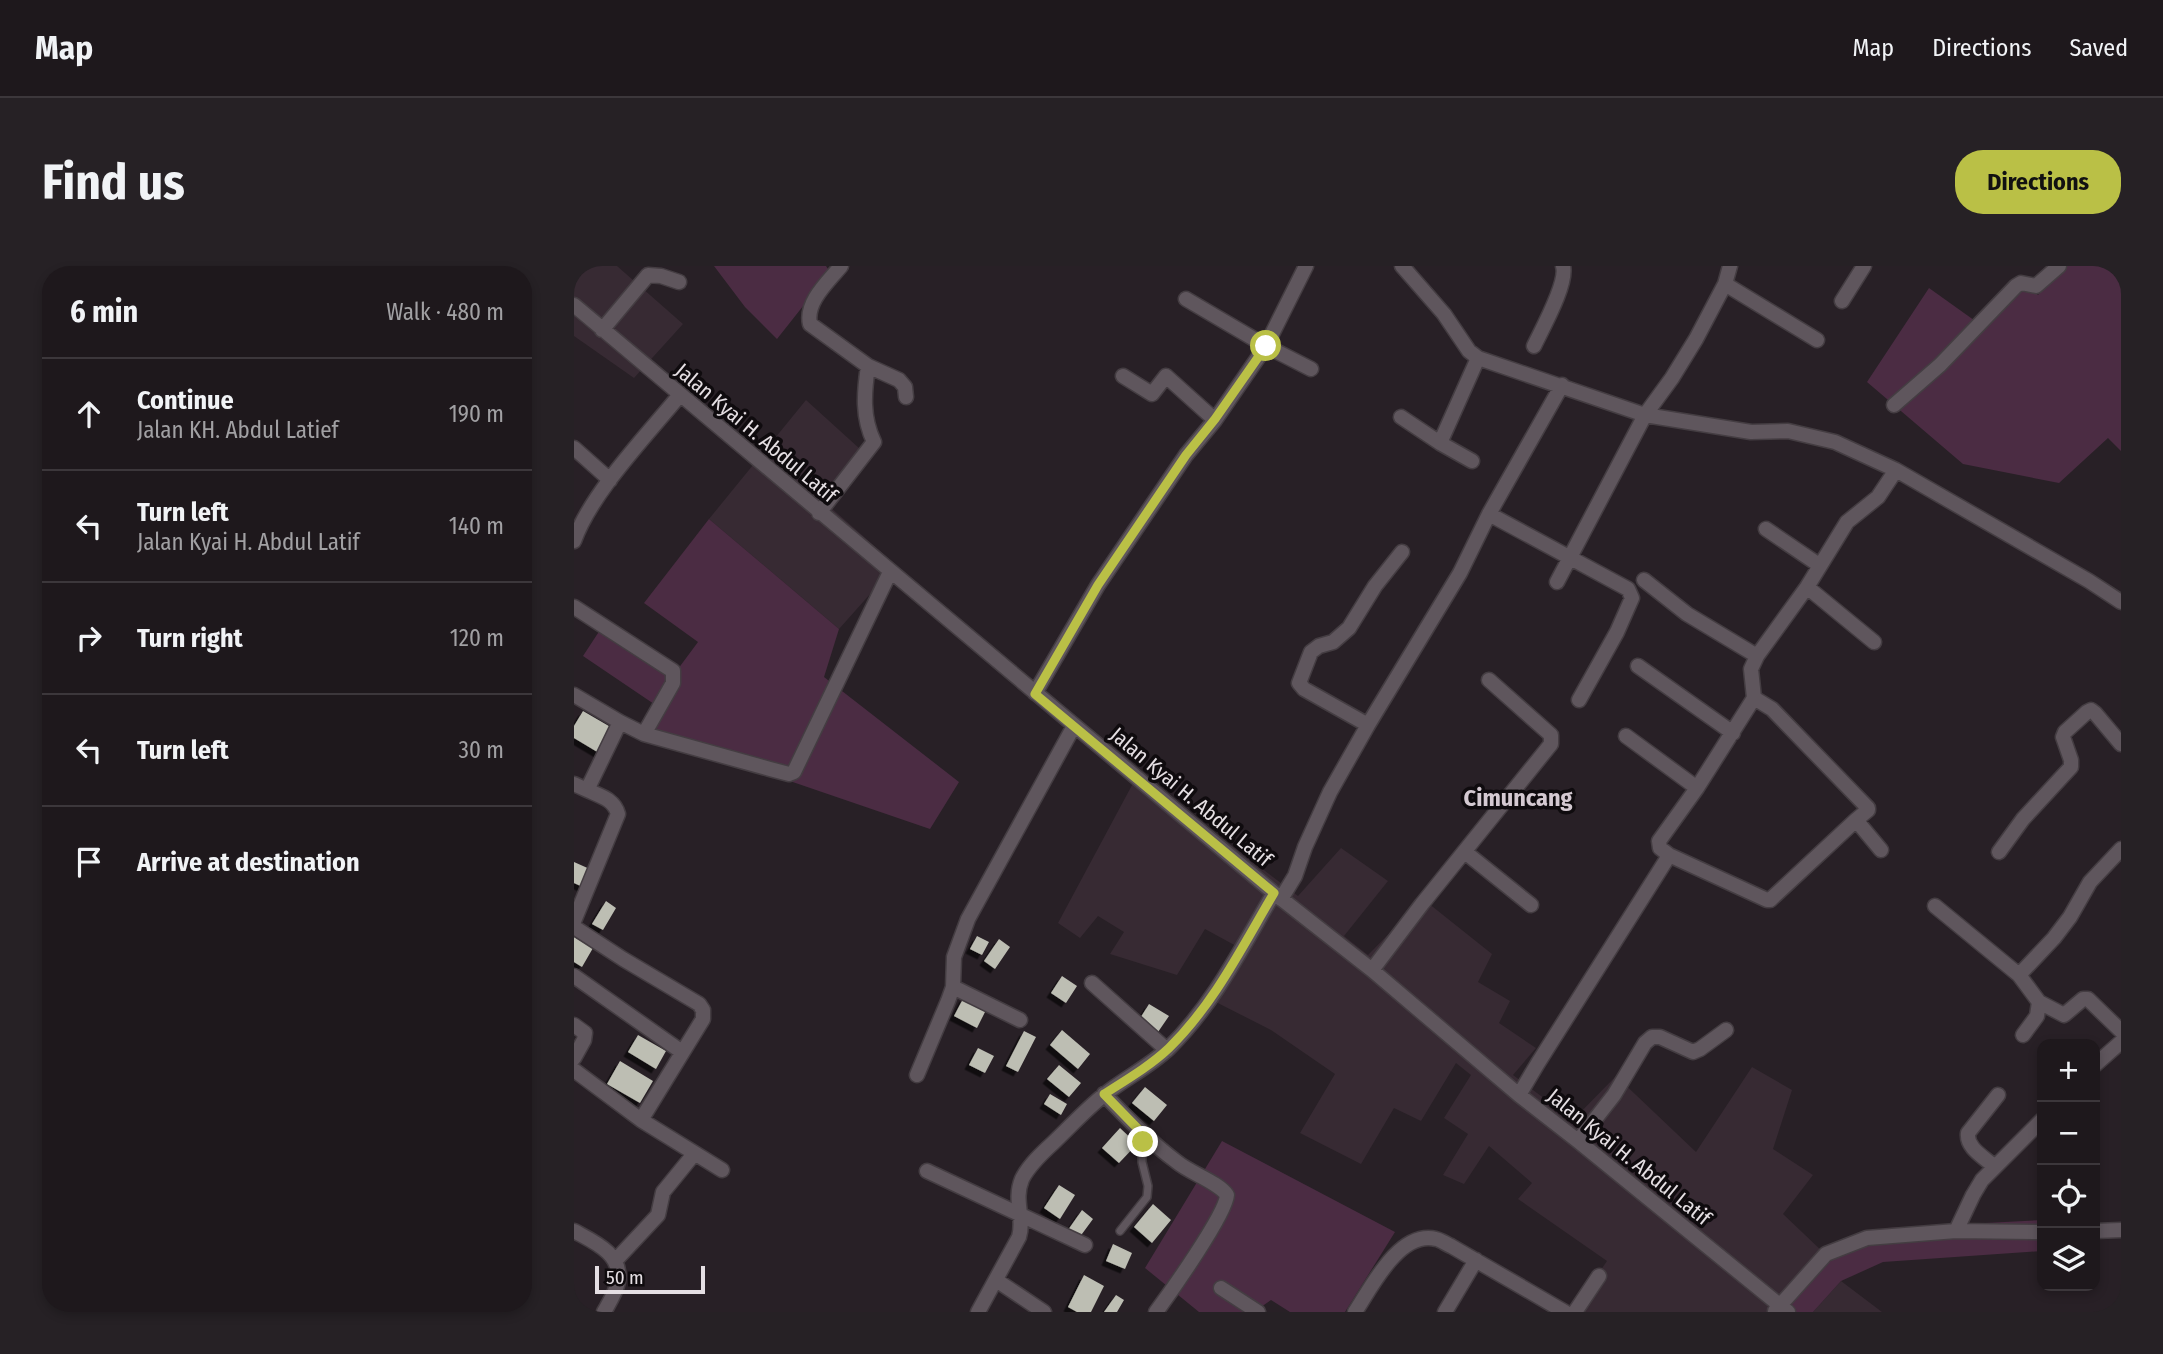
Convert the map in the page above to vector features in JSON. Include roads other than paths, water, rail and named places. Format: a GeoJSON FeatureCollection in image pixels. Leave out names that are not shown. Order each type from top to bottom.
{"type":"FeatureCollection","features":[{"type":"Feature","properties":{"kind":"street"},"geometry":{"type":"LineString","coordinates":[[841,266],[811,306],[808,314],[810,324],[868,366],[899,380],[905,387],[906,397]]}},
{"type":"Feature","properties":{"kind":"street"},"geometry":{"type":"LineString","coordinates":[[1035,694],[1098,585],[1186,455],[1266,346],[1306,266]]}},
{"type":"Feature","properties":{"kind":"street"},"geometry":{"type":"LineString","coordinates":[[1402,266],[1444,314],[1469,351],[1478,358],[1646,415],[1751,432],[1788,431],[1835,442],[1896,470],[2121,602]]}},
{"type":"Feature","properties":{"kind":"street"},"geometry":{"type":"LineString","coordinates":[[1534,346],[1562,284],[1565,271],[1563,266]]}},
{"type":"Feature","properties":{"kind":"street"},"geometry":{"type":"LineString","coordinates":[[1557,582],[1646,415],[1696,339],[1725,285],[1730,266]]}},
{"type":"Feature","properties":{"kind":"street"},"geometry":{"type":"LineString","coordinates":[[1842,301],[1864,266]]}},
{"type":"Feature","properties":{"kind":"street"},"geometry":{"type":"LineString","coordinates":[[1894,405],[1940,365],[2016,286],[2021,283],[2036,286],[2059,266]]}},
{"type":"Feature","properties":{"kind":"street"},"geometry":{"type":"LineString","coordinates":[[601,330],[648,275],[679,282]]}},
{"type":"Feature","properties":{"kind":"street"},"geometry":{"type":"LineString","coordinates":[[1725,285],[1818,340]]}},
{"type":"Feature","properties":{"kind":"street"},"geometry":{"type":"LineString","coordinates":[[1186,299],[1311,369]]}},
{"type":"Feature","properties":{"kind":"street","name":"Jalan Kyai H. Abdul Latif"},"geometry":{"type":"LineString","coordinates":[[574,305],[1035,694],[1781,1310]]}},
{"type":"Feature","properties":{"kind":"street"},"geometry":{"type":"LineString","coordinates":[[1440,443],[1478,358]]}},
{"type":"Feature","properties":{"kind":"street"},"geometry":{"type":"LineString","coordinates":[[820,513],[874,442],[867,427],[863,395],[868,366]]}},
{"type":"Feature","properties":{"kind":"street"},"geometry":{"type":"LineString","coordinates":[[1122,376],[1152,394],[1166,376],[1215,419]]}},
{"type":"Feature","properties":{"kind":"street"},"geometry":{"type":"LineString","coordinates":[[978,1312],[1019,1237],[1022,1227],[1018,1212],[1019,1191],[1029,1167],[1104,1094],[1167,1050],[1193,1022],[1278,896],[1295,876],[1330,792],[1461,573],[1489,514],[1562,385]]}},
{"type":"Feature","properties":{"kind":"street"},"geometry":{"type":"LineString","coordinates":[[574,541],[610,480],[679,396]]}},
{"type":"Feature","properties":{"kind":"street"},"geometry":{"type":"LineString","coordinates":[[1401,417],[1472,461]]}},
{"type":"Feature","properties":{"kind":"street"},"geometry":{"type":"LineString","coordinates":[[574,448],[610,480]]}},
{"type":"Feature","properties":{"kind":"street"},"geometry":{"type":"LineString","coordinates":[[1755,698],[1772,709],[1868,808],[1868,811],[1770,900],[1669,855],[1660,848],[1659,841],[1755,698],[1751,669],[1757,656],[1807,586],[1847,522],[1878,497],[1896,470]]}},
{"type":"Feature","properties":{"kind":"street"},"geometry":{"type":"LineString","coordinates":[[1489,514],[1629,589],[1632,598],[1617,632],[1579,699]]}},
{"type":"Feature","properties":{"kind":"street"},"geometry":{"type":"LineString","coordinates":[[1766,529],[1819,565]]}},
{"type":"Feature","properties":{"kind":"street"},"geometry":{"type":"LineString","coordinates":[[1368,725],[1304,689],[1299,677],[1311,652],[1319,646],[1333,642],[1349,628],[1375,586],[1402,551]]}},
{"type":"Feature","properties":{"kind":"street"},"geometry":{"type":"LineString","coordinates":[[574,695],[644,734],[789,774],[794,772],[890,572]]}},
{"type":"Feature","properties":{"kind":"street"},"geometry":{"type":"LineString","coordinates":[[1644,580],[1688,614],[1757,656]]}},
{"type":"Feature","properties":{"kind":"street"},"geometry":{"type":"LineString","coordinates":[[1807,586],[1874,642]]}},
{"type":"Feature","properties":{"kind":"street"},"geometry":{"type":"LineString","coordinates":[[574,607],[673,671],[673,683],[644,734]]}},
{"type":"Feature","properties":{"kind":"street"},"geometry":{"type":"LineString","coordinates":[[1638,666],[1733,733]]}},
{"type":"Feature","properties":{"kind":"street"},"geometry":{"type":"LineString","coordinates":[[1372,970],[1548,749],[1553,739],[1489,680]]}},
{"type":"Feature","properties":{"kind":"street"},"geometry":{"type":"LineString","coordinates":[[1999,852],[2022,819],[2071,767],[2063,737],[2087,712],[2091,710],[2095,713],[2121,744]]}},
{"type":"Feature","properties":{"kind":"street"},"geometry":{"type":"LineString","coordinates":[[620,722],[581,787],[608,799],[615,805],[618,814],[574,924],[622,959],[699,1004],[703,1010],[703,1019],[641,1120]]}},
{"type":"Feature","properties":{"kind":"street"},"geometry":{"type":"LineString","coordinates":[[916,1075],[953,988],[954,957],[968,919],[1074,726]]}},
{"type":"Feature","properties":{"kind":"street"},"geometry":{"type":"LineString","coordinates":[[1626,736],[1697,788]]}},
{"type":"Feature","properties":{"kind":"street"},"geometry":{"type":"LineString","coordinates":[[1856,820],[1881,850]]}},
{"type":"Feature","properties":{"kind":"street"},"geometry":{"type":"LineString","coordinates":[[2019,975],[2070,917],[2090,882],[2121,849]]}},
{"type":"Feature","properties":{"kind":"street"},"geometry":{"type":"LineString","coordinates":[[1465,852],[1531,905]]}},
{"type":"Feature","properties":{"kind":"street"},"geometry":{"type":"LineString","coordinates":[[1520,1096],[1538,1062],[1669,855]]}},
{"type":"Feature","properties":{"kind":"street"},"geometry":{"type":"LineString","coordinates":[[1934,906],[2019,975],[2039,1002],[2064,1015],[2082,999],[2088,999],[2121,1031]]}},
{"type":"Feature","properties":{"kind":"street"},"geometry":{"type":"LineString","coordinates":[[574,976],[682,1052]]}},
{"type":"Feature","properties":{"kind":"street"},"geometry":{"type":"LineString","coordinates":[[1092,983],[1167,1050]]}},
{"type":"Feature","properties":{"kind":"street"},"geometry":{"type":"LineString","coordinates":[[953,988],[1020,1020]]}},
{"type":"Feature","properties":{"kind":"street"},"geometry":{"type":"LineString","coordinates":[[2023,1035],[2037,1016],[2039,1002]]}},
{"type":"Feature","properties":{"kind":"street"},"geometry":{"type":"LineString","coordinates":[[574,1025],[585,1033],[574,1058]]}},
{"type":"Feature","properties":{"kind":"street"},"geometry":{"type":"LineString","coordinates":[[1578,1141],[1614,1095],[1645,1043],[1652,1037],[1660,1037],[1693,1052],[1726,1030]]}},
{"type":"Feature","properties":{"kind":"street"},"geometry":{"type":"LineString","coordinates":[[2100,1061],[2121,1042]]}},
{"type":"Feature","properties":{"kind":"street"},"geometry":{"type":"LineString","coordinates":[[574,1069],[641,1120],[722,1170]]}},
{"type":"Feature","properties":{"kind":"street"},"geometry":{"type":"LineString","coordinates":[[1104,1094],[1141,1132],[1179,1164],[1227,1195],[1224,1207],[1209,1232],[1156,1312]]}},
{"type":"Feature","properties":{"kind":"street"},"geometry":{"type":"LineString","coordinates":[[1995,1167],[1968,1143],[1967,1137],[1998,1095]]}},
{"type":"Feature","properties":{"kind":"street"},"geometry":{"type":"LineString","coordinates":[[1956,1231],[1982,1180],[2037,1125]]}},
{"type":"Feature","properties":{"kind":"street"},"geometry":{"type":"LineString","coordinates":[[615,1261],[658,1215],[663,1192],[694,1154]]}},
{"type":"Feature","properties":{"kind":"street"},"geometry":{"type":"LineString","coordinates":[[927,1171],[1085,1245]]}},
{"type":"Feature","properties":{"kind":"street"},"geometry":{"type":"LineString","coordinates":[[2100,1231],[2121,1230]]}},
{"type":"Feature","properties":{"kind":"street"},"geometry":{"type":"LineString","coordinates":[[1781,1310],[1826,1254],[1867,1238],[1956,1231],[2037,1232]]}},
{"type":"Feature","properties":{"kind":"street"},"geometry":{"type":"LineString","coordinates":[[576,1236],[605,1248],[615,1261],[618,1284],[605,1312]]}},
{"type":"Feature","properties":{"kind":"street"},"geometry":{"type":"LineString","coordinates":[[1359,1311],[1393,1255],[1407,1245],[1434,1238],[1565,1312]]}},
{"type":"Feature","properties":{"kind":"street"},"geometry":{"type":"LineString","coordinates":[[1445,1312],[1476,1260]]}},
{"type":"Feature","properties":{"kind":"street"},"geometry":{"type":"LineString","coordinates":[[1575,1312],[1598,1276]]}},
{"type":"Feature","properties":{"kind":"street"},"geometry":{"type":"LineString","coordinates":[[996,1280],[1044,1312]]}},
{"type":"Feature","properties":{"kind":"street"},"geometry":{"type":"LineString","coordinates":[[1221,1288],[1258,1312]]}},
{"type":"Feature","properties":{"kind":"lane"},"geometry":{"type":"LineString","coordinates":[[1120,1231],[1147,1197],[1141,1132]]}},
{"type":"Feature","properties":{"kind":"district","name":"Cimuncang"},"geometry":{"type":"Point","coordinates":[1518,798]}}]}
